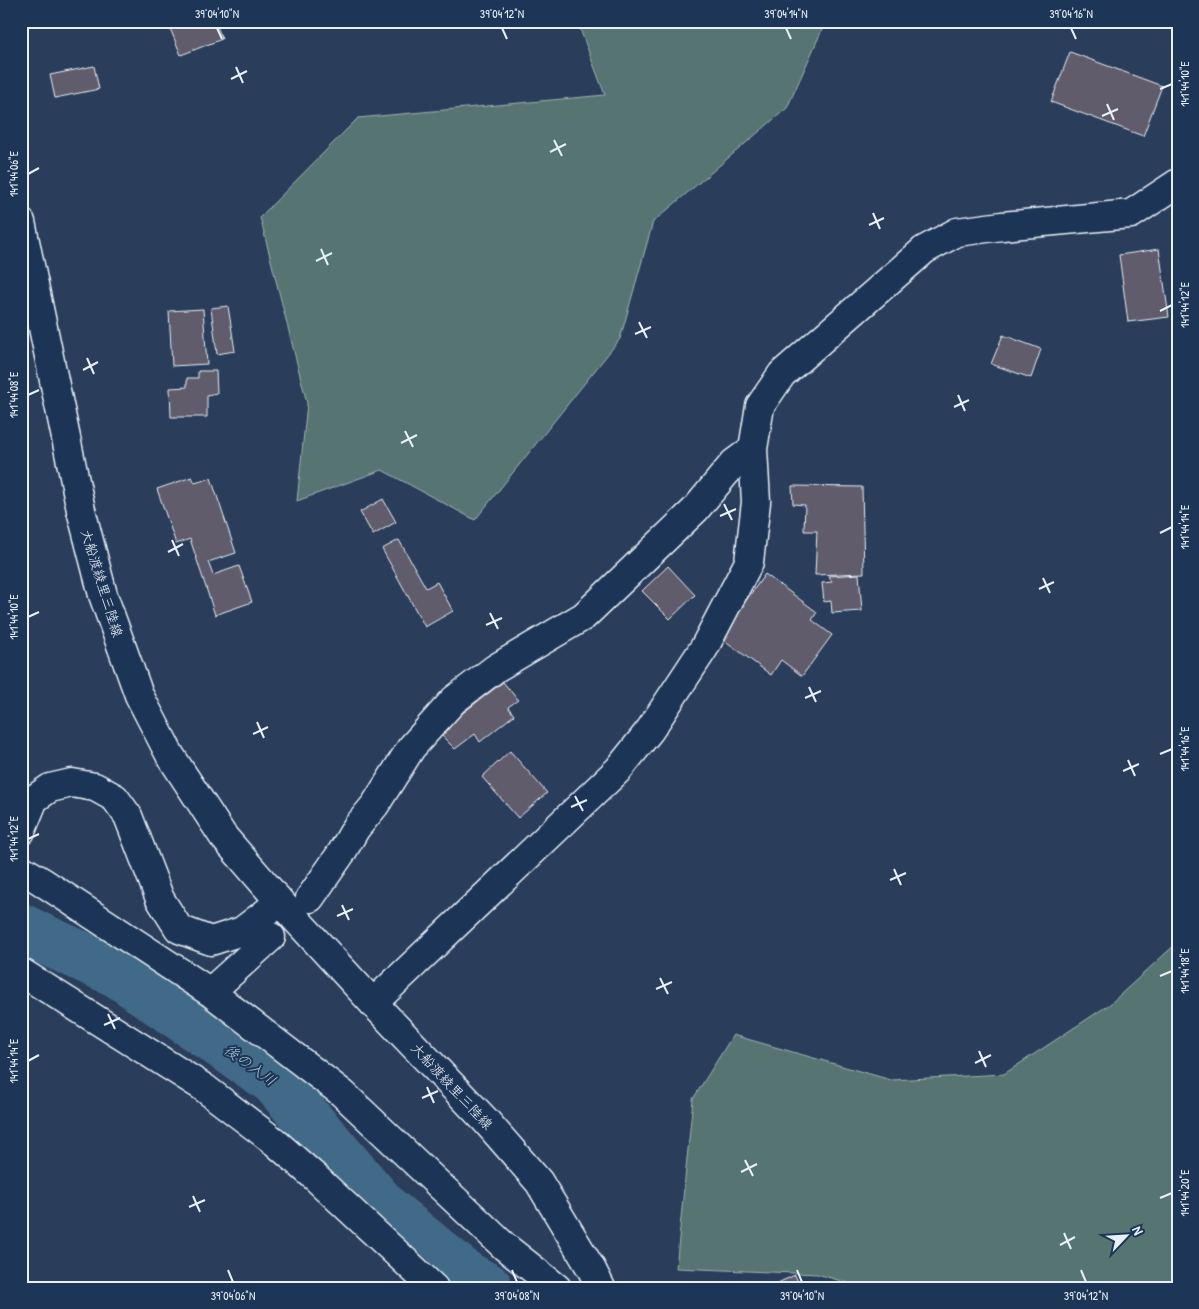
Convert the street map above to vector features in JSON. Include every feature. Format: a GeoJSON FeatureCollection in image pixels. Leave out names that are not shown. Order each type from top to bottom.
{"type":"FeatureCollection","features":[{"type":"Feature","properties":{"kind":"street"},"geometry":{"type":"LineString","coordinates":[[373,1003],[618,770],[650,730],[704,648],[749,562],[756,502],[753,449],[760,406],[782,374],[924,250],[957,232],[1131,214],[1178,183]]}},
{"type":"Feature","properties":{"kind":"street","name":"大船渡綾里三陸線"},"geometry":{"type":"LineString","coordinates":[[21,222],[81,510],[103,595],[139,695],[170,755],[223,836],[280,902],[486,1121],[539,1182],[597,1279]]}},
{"type":"Feature","properties":{"kind":"street"},"geometry":{"type":"LineString","coordinates":[[310,898],[356,828],[375,805],[410,748],[454,700],[496,668],[584,616],[695,510],[734,463],[753,449]]}},
{"type":"Feature","properties":{"kind":"street"},"geometry":{"type":"LineString","coordinates":[[21,831],[34,800],[50,788],[72,784],[95,787],[115,798],[128,816],[160,899],[179,929],[211,941],[242,931],[280,902]]}},
{"type":"Feature","properties":{"kind":"street"},"geometry":{"type":"LineString","coordinates":[[21,869],[210,992],[342,1093],[505,1247],[557,1288]]}},
{"type":"Feature","properties":{"kind":"street"},"geometry":{"type":"LineString","coordinates":[[210,992],[271,937]]}},
{"type":"Feature","properties":{"kind":"street"},"geometry":{"type":"LineString","coordinates":[[21,972],[203,1087],[275,1142],[434,1288]]}},
{"type":"Feature","properties":{"kind":"green space"},"geometry":{"type":"Polygon","coordinates":[[[577,21],[826,21],[787,108],[653,222],[620,339],[475,520],[382,470],[297,501],[307,403],[260,217],[358,118],[605,95],[577,21]]]}},
{"type":"Feature","properties":{"kind":"green space"},"geometry":{"type":"Polygon","coordinates":[[[1178,942],[1178,1288],[866,1288],[817,1274],[676,1268],[693,1099],[733,1035],[891,1080],[1004,1074],[1110,1004],[1178,942]]]}},
{"type":"Feature","properties":{"kind":"building"},"geometry":{"type":"Polygon","coordinates":[[[167,21],[215,21],[222,39],[181,55],[167,21]]]}},
{"type":"Feature","properties":{"kind":"building"},"geometry":{"type":"Polygon","coordinates":[[[1070,52],[1162,86],[1143,136],[1051,102],[1070,52]]]}},
{"type":"Feature","properties":{"kind":"building"},"geometry":{"type":"Polygon","coordinates":[[[94,66],[99,89],[55,98],[50,75],[94,66]]]}},
{"type":"Feature","properties":{"kind":"building"},"geometry":{"type":"Polygon","coordinates":[[[1159,249],[1169,317],[1128,322],[1119,255],[1159,249]]]}},
{"type":"Feature","properties":{"kind":"building"},"geometry":{"type":"Polygon","coordinates":[[[228,306],[235,351],[217,354],[211,308],[228,306]]]}},
{"type":"Feature","properties":{"kind":"building"},"geometry":{"type":"Polygon","coordinates":[[[203,309],[207,364],[172,366],[169,311],[203,309]]]}},
{"type":"Feature","properties":{"kind":"building"},"geometry":{"type":"Polygon","coordinates":[[[1003,335],[1041,349],[1031,378],[991,364],[1003,335]]]}},
{"type":"Feature","properties":{"kind":"building"},"geometry":{"type":"Polygon","coordinates":[[[198,371],[216,371],[217,393],[207,395],[207,417],[171,417],[170,388],[187,387],[187,378],[198,378],[198,371]]]}},
{"type":"Feature","properties":{"kind":"building"},"geometry":{"type":"Polygon","coordinates":[[[192,477],[195,483],[211,478],[236,553],[208,562],[213,575],[239,566],[252,602],[215,615],[190,539],[176,544],[157,489],[192,477]]]}},
{"type":"Feature","properties":{"kind":"building"},"geometry":{"type":"Polygon","coordinates":[[[792,486],[862,487],[864,573],[815,575],[817,531],[804,531],[805,505],[793,504],[792,486]]]}},
{"type":"Feature","properties":{"kind":"building"},"geometry":{"type":"Polygon","coordinates":[[[383,499],[396,522],[373,535],[360,512],[383,499]]]}},
{"type":"Feature","properties":{"kind":"building"},"geometry":{"type":"Polygon","coordinates":[[[399,540],[426,588],[437,582],[453,611],[425,627],[382,549],[399,540]]]}},
{"type":"Feature","properties":{"kind":"building"},"geometry":{"type":"Polygon","coordinates":[[[668,566],[695,595],[670,619],[642,591],[668,566]]]}},
{"type":"Feature","properties":{"kind":"building"},"geometry":{"type":"Polygon","coordinates":[[[765,574],[817,612],[812,620],[832,635],[802,676],[781,660],[771,675],[720,637],[765,574]]]}},
{"type":"Feature","properties":{"kind":"building"},"geometry":{"type":"Polygon","coordinates":[[[859,574],[862,611],[832,613],[831,601],[824,602],[822,583],[832,582],[829,576],[859,574]]]}},
{"type":"Feature","properties":{"kind":"building"},"geometry":{"type":"Polygon","coordinates":[[[503,682],[518,700],[508,707],[514,715],[480,742],[475,734],[455,749],[438,732],[503,682]]]}},
{"type":"Feature","properties":{"kind":"building"},"geometry":{"type":"Polygon","coordinates":[[[510,751],[547,793],[518,818],[482,777],[510,751]]]}},
{"type":"Feature","properties":{"kind":"building"},"geometry":{"type":"Polygon","coordinates":[[[795,1275],[801,1288],[772,1288],[771,1286],[795,1275]]]}},
{"type":"Feature","properties":{"kind":"waterway","name":"後の入川"},"geometry":{"type":"LineString","coordinates":[[21,928],[118,973],[274,1080],[385,1209],[466,1276],[488,1288]]}}]}
